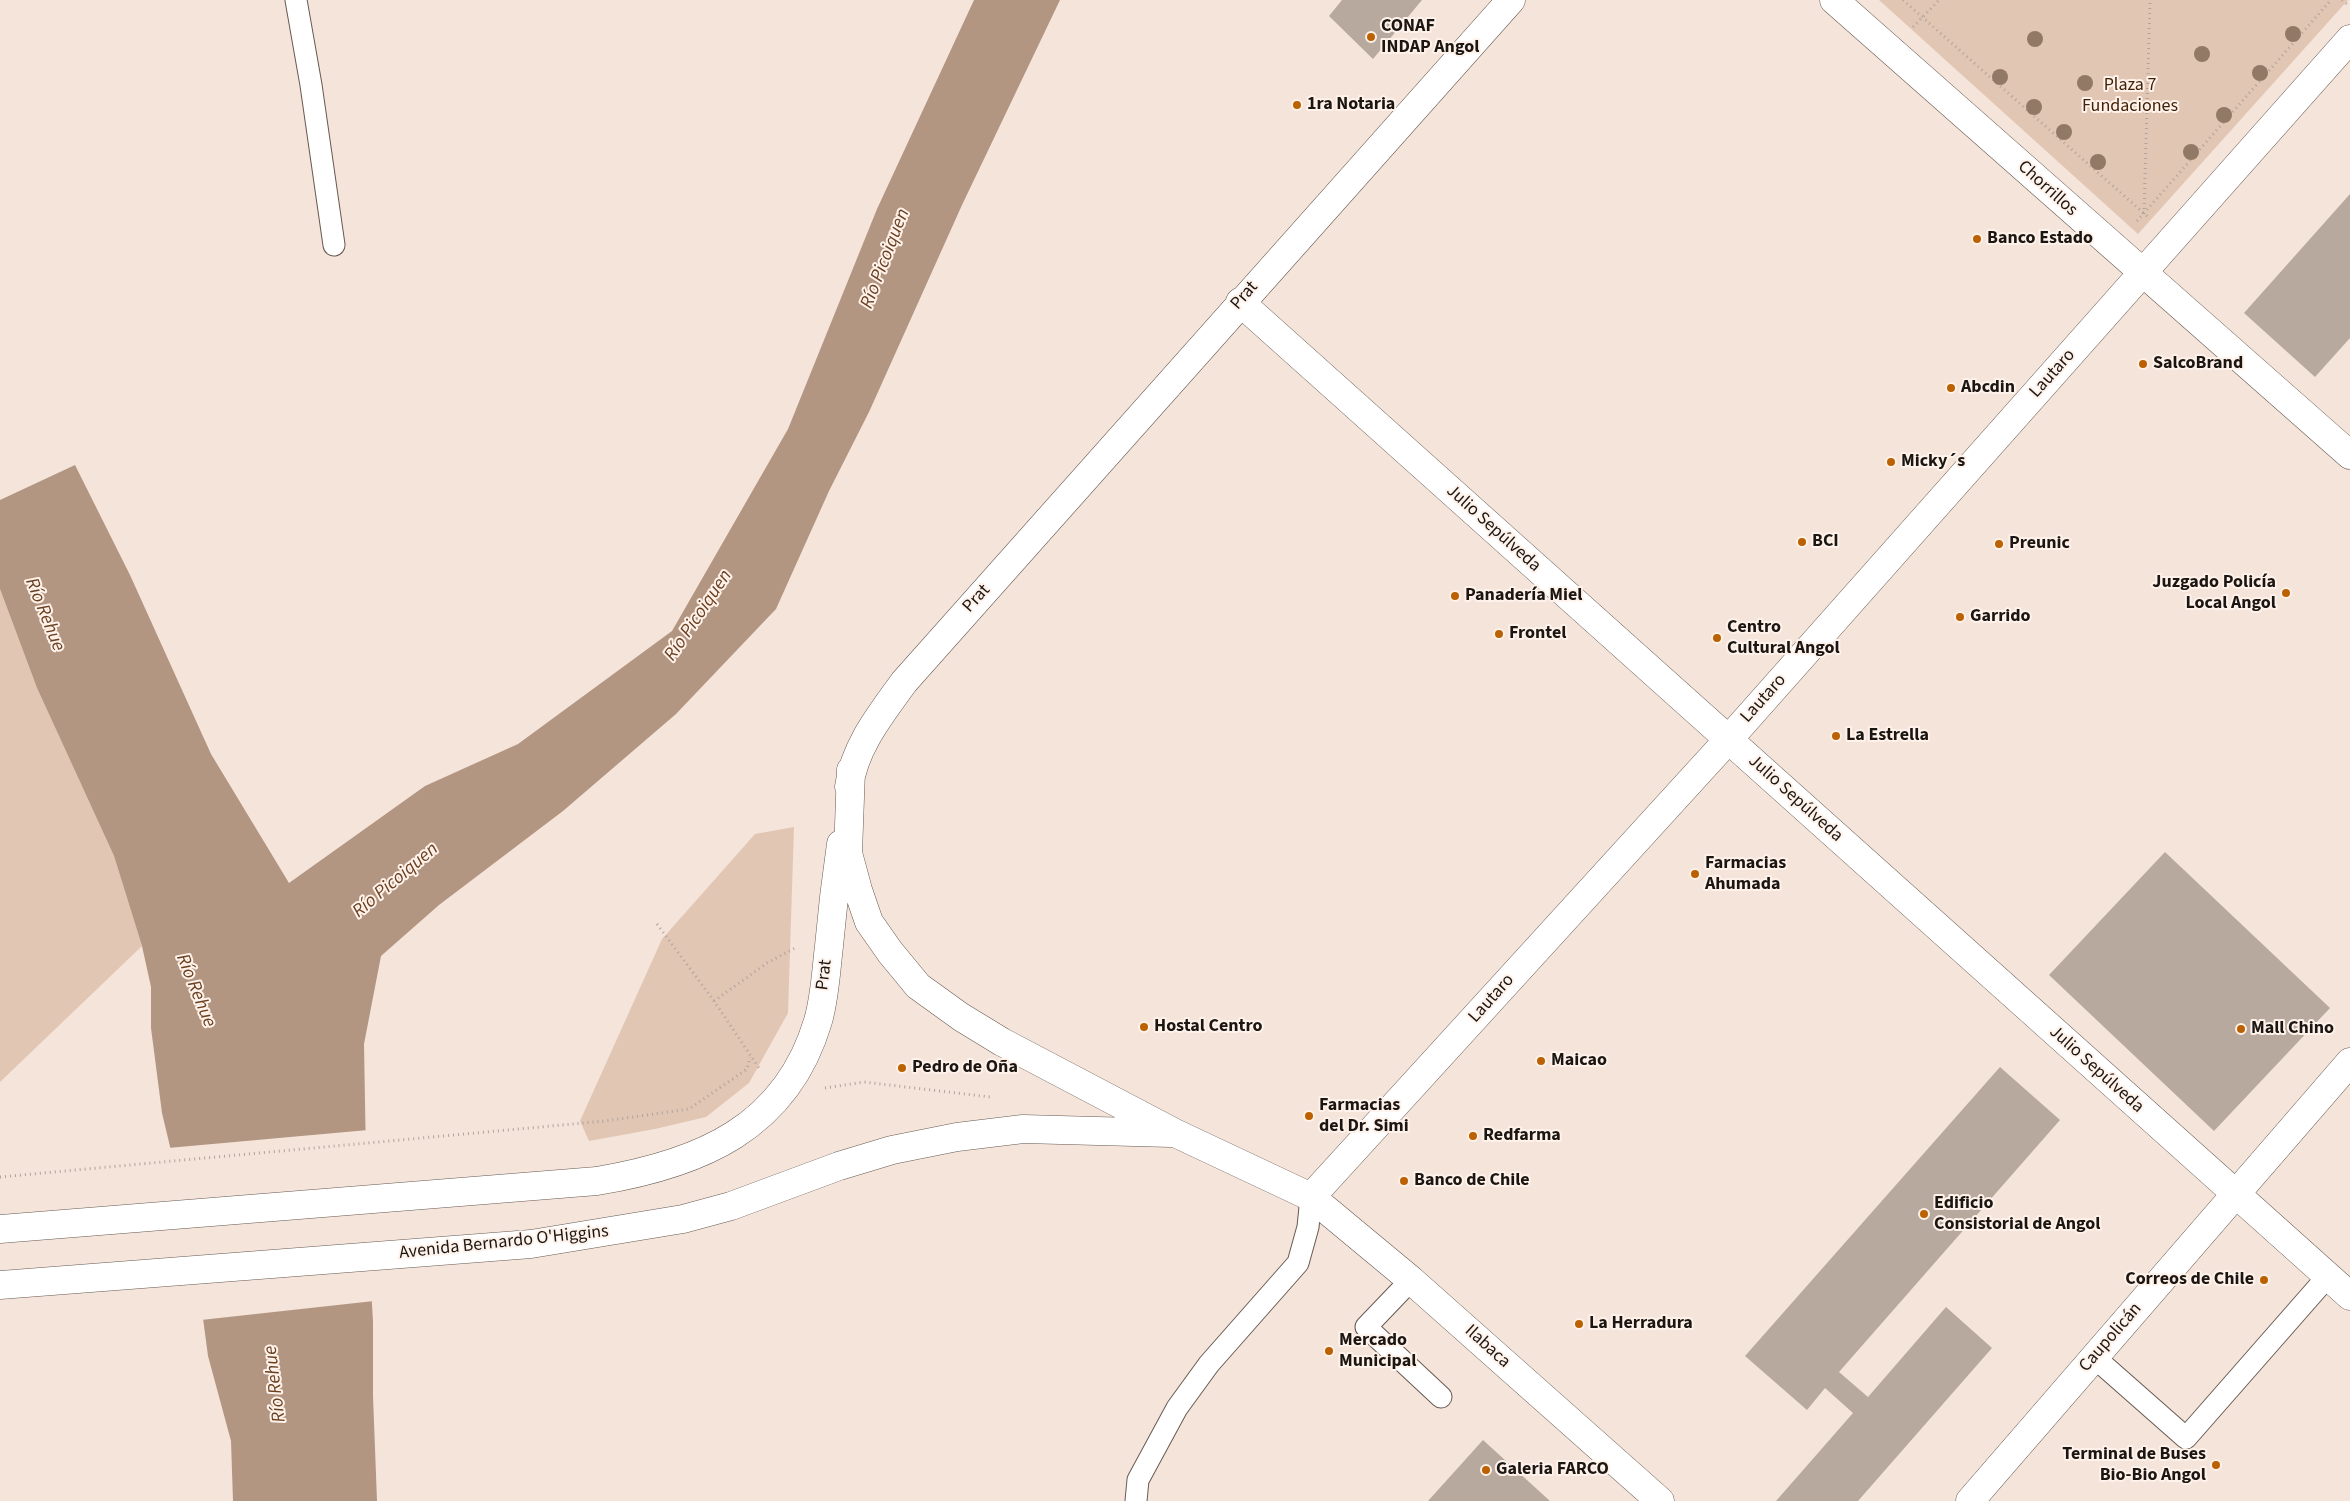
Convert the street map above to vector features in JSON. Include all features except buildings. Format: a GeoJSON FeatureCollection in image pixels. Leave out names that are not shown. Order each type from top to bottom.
{"type":"FeatureCollection","features":[{"type":"Feature","properties":{"kind":"main road","name":"Prat"},"geometry":{"type":"LineString","coordinates":[[0,1229],[553,1186],[641,1174],[684,1161],[738,1135],[761,1116],[781,1094],[797,1071],[810,1046],[818,1019],[851,770],[869,733],[904,682],[1240,302],[1511,0]]}},
{"type":"Feature","properties":{"kind":"main road","name":"Chorrillos"},"geometry":{"type":"LineString","coordinates":[[1834,0],[2350,455]]}},
{"type":"Feature","properties":{"kind":"main road","name":"Lautaro"},"geometry":{"type":"LineString","coordinates":[[1311,1197],[1728,740],[2143,274],[2350,38]]}},
{"type":"Feature","properties":{"kind":"main road","name":"Julio Sepúlveda"},"geometry":{"type":"LineString","coordinates":[[1240,302],[2350,1296]]}},
{"type":"Feature","properties":{"kind":"main road"},"geometry":{"type":"LineString","coordinates":[[851,770],[848,853],[858,890],[869,922],[890,952],[918,986],[961,1017],[1002,1042],[1175,1133],[1311,1197]]}},
{"type":"Feature","properties":{"kind":"main road","name":"Caupolicán"},"geometry":{"type":"LineString","coordinates":[[1970,1501],[2350,1062]]}},
{"type":"Feature","properties":{"kind":"main road","name":"Avenida Bernardo O'Higgins"},"geometry":{"type":"LineString","coordinates":[[0,1285],[531,1244],[683,1219],[730,1206],[839,1166],[892,1150],[957,1137],[1023,1129],[1175,1133]]}},
{"type":"Feature","properties":{"kind":"main road","name":"Ilabaca"},"geometry":{"type":"LineString","coordinates":[[1311,1197],[1411,1280],[1660,1501]]}},
{"type":"Feature","properties":{"kind":"lane"},"geometry":{"type":"LineString","coordinates":[[296,0],[311,84],[334,245]]}},
{"type":"Feature","properties":{"kind":"lane"},"geometry":{"type":"LineString","coordinates":[[1136,1501],[1135,1492],[1138,1480],[1177,1408],[1208,1364],[1298,1263],[1308,1226],[1311,1197]]}},
{"type":"Feature","properties":{"kind":"lane"},"geometry":{"type":"LineString","coordinates":[[2094,1357],[2186,1438],[2328,1276]]}},
{"type":"Feature","properties":{"kind":"lane"},"geometry":{"type":"LineString","coordinates":[[1411,1280],[1366,1327],[1442,1397]]}},
{"type":"Feature","properties":{"kind":"path"},"geometry":{"type":"LineString","coordinates":[[1903,0],[2144,214],[2176,236]]}},
{"type":"Feature","properties":{"kind":"path"},"geometry":{"type":"LineString","coordinates":[[2144,214],[2150,0]]}},
{"type":"Feature","properties":{"kind":"path"},"geometry":{"type":"LineString","coordinates":[[2144,214],[2331,0]]}},
{"type":"Feature","properties":{"kind":"path"},"geometry":{"type":"LineString","coordinates":[[2342,0],[2350,6]]}},
{"type":"Feature","properties":{"kind":"path"},"geometry":{"type":"LineString","coordinates":[[657,924],[714,1001],[750,1057],[781,1094],[864,1082],[992,1097]]}},
{"type":"Feature","properties":{"kind":"path"},"geometry":{"type":"LineString","coordinates":[[714,1001],[767,963],[783,954],[808,941],[829,937]]}},
{"type":"Feature","properties":{"kind":"path"},"geometry":{"type":"LineString","coordinates":[[0,1177],[605,1122],[690,1109],[747,1069],[750,1057]]}},
{"type":"Feature","properties":{"kind":"green space","name":"Plaza 7 Fundaciones"},"geometry":{"type":"Polygon","coordinates":[[[1879,0],[2348,0],[2138,234],[1879,0]]]}},
{"type":"Feature","properties":{"kind":"green space"},"geometry":{"type":"Polygon","coordinates":[[[0,589],[37,688],[114,856],[142,946],[0,1082],[0,589]]]}},
{"type":"Feature","properties":{"kind":"green space"},"geometry":{"type":"Polygon","coordinates":[[[794,827],[788,1013],[749,1083],[706,1117],[655,1129],[589,1141],[580,1121],[662,939],[755,834],[794,827]]]}},
{"type":"Feature","properties":{"kind":"water"},"geometry":{"type":"Polygon","coordinates":[[[974,0],[1060,0],[962,205],[869,412],[829,491],[776,609],[676,714],[563,811],[439,905],[381,956],[364,1044],[367,1216],[373,1322],[373,1396],[377,1501],[233,1501],[231,1441],[208,1356],[193,1243],[162,1113],[151,1028],[151,987],[142,946],[114,856],[37,688],[0,589],[0,500],[75,465],[130,575],[211,754],[289,883],[425,786],[518,744],[672,631],[788,429],[877,209],[974,0]]]}},
{"type":"Feature","properties":{"kind":"pier"},"geometry":{"type":"Polygon","coordinates":[[[368,1130],[369,1216],[374,1301],[201,1320],[191,1244],[168,1148],[368,1130]]]}},
{"type":"Feature","properties":{"kind":"place","name":"CONAF INDAP Angol"},"geometry":{"type":"Point","coordinates":[1371,37]}},
{"type":"Feature","properties":{"kind":"place","name":"1ra Notaria"},"geometry":{"type":"Point","coordinates":[1297,105]}},
{"type":"Feature","properties":{"kind":"place","name":"Banco Estado"},"geometry":{"type":"Point","coordinates":[1977,239]}},
{"type":"Feature","properties":{"kind":"place","name":"SalcoBrand"},"geometry":{"type":"Point","coordinates":[2143,364]}},
{"type":"Feature","properties":{"kind":"place","name":"Abcdin"},"geometry":{"type":"Point","coordinates":[1951,388]}},
{"type":"Feature","properties":{"kind":"place","name":"Micky´s"},"geometry":{"type":"Point","coordinates":[1891,462]}},
{"type":"Feature","properties":{"kind":"place","name":"BCI"},"geometry":{"type":"Point","coordinates":[1802,542]}},
{"type":"Feature","properties":{"kind":"place","name":"Preunic"},"geometry":{"type":"Point","coordinates":[1999,544]}},
{"type":"Feature","properties":{"kind":"place","name":"Juzgado Policía Local Angol"},"geometry":{"type":"Point","coordinates":[2286,593]}},
{"type":"Feature","properties":{"kind":"place","name":"Panadería Miel"},"geometry":{"type":"Point","coordinates":[1455,596]}},
{"type":"Feature","properties":{"kind":"place","name":"Garrido"},"geometry":{"type":"Point","coordinates":[1960,617]}},
{"type":"Feature","properties":{"kind":"place","name":"Frontel"},"geometry":{"type":"Point","coordinates":[1499,634]}},
{"type":"Feature","properties":{"kind":"place","name":"Centro Cultural Angol"},"geometry":{"type":"Point","coordinates":[1717,638]}},
{"type":"Feature","properties":{"kind":"place","name":"La Estrella"},"geometry":{"type":"Point","coordinates":[1836,736]}},
{"type":"Feature","properties":{"kind":"place","name":"Farmacias Ahumada"},"geometry":{"type":"Point","coordinates":[1695,874]}},
{"type":"Feature","properties":{"kind":"place","name":"Hostal Centro"},"geometry":{"type":"Point","coordinates":[1144,1027]}},
{"type":"Feature","properties":{"kind":"place","name":"Mall Chino"},"geometry":{"type":"Point","coordinates":[2241,1029]}},
{"type":"Feature","properties":{"kind":"place","name":"Maicao"},"geometry":{"type":"Point","coordinates":[1541,1061]}},
{"type":"Feature","properties":{"kind":"place","name":"Pedro de Oña"},"geometry":{"type":"Point","coordinates":[902,1068]}},
{"type":"Feature","properties":{"kind":"place","name":"Farmacias del Dr. Simi"},"geometry":{"type":"Point","coordinates":[1309,1116]}},
{"type":"Feature","properties":{"kind":"place","name":"Redfarma"},"geometry":{"type":"Point","coordinates":[1473,1136]}},
{"type":"Feature","properties":{"kind":"place","name":"Banco de Chile"},"geometry":{"type":"Point","coordinates":[1404,1181]}},
{"type":"Feature","properties":{"kind":"place","name":"Edificio Consistorial de Angol"},"geometry":{"type":"Point","coordinates":[1924,1214]}},
{"type":"Feature","properties":{"kind":"place","name":"Correos de Chile"},"geometry":{"type":"Point","coordinates":[2264,1280]}},
{"type":"Feature","properties":{"kind":"place","name":"La Herradura"},"geometry":{"type":"Point","coordinates":[1579,1324]}},
{"type":"Feature","properties":{"kind":"place","name":"Mercado Municipal"},"geometry":{"type":"Point","coordinates":[1329,1351]}},
{"type":"Feature","properties":{"kind":"place","name":"Terminal de Buses Bio-Bio Angol"},"geometry":{"type":"Point","coordinates":[2216,1465]}},
{"type":"Feature","properties":{"kind":"place","name":"Galeria FARCO"},"geometry":{"type":"Point","coordinates":[1486,1470]}},
{"type":"Feature","properties":{"kind":"water label","name":"Río Picoiquen"},"geometry":{"type":"Point","coordinates":[886,259]}},
{"type":"Feature","properties":{"kind":"water label","name":"Río Rehue"},"geometry":{"type":"Point","coordinates":[44,615]}},
{"type":"Feature","properties":{"kind":"water label","name":"Río Picoiquen"},"geometry":{"type":"Point","coordinates":[699,616]}},
{"type":"Feature","properties":{"kind":"water label","name":"Río Picoiquen"},"geometry":{"type":"Point","coordinates":[396,881]}},
{"type":"Feature","properties":{"kind":"water label","name":"Río Rehue"},"geometry":{"type":"Point","coordinates":[195,991]}},
{"type":"Feature","properties":{"kind":"water label","name":"Río Rehue"},"geometry":{"type":"Point","coordinates":[276,1384]}}]}
